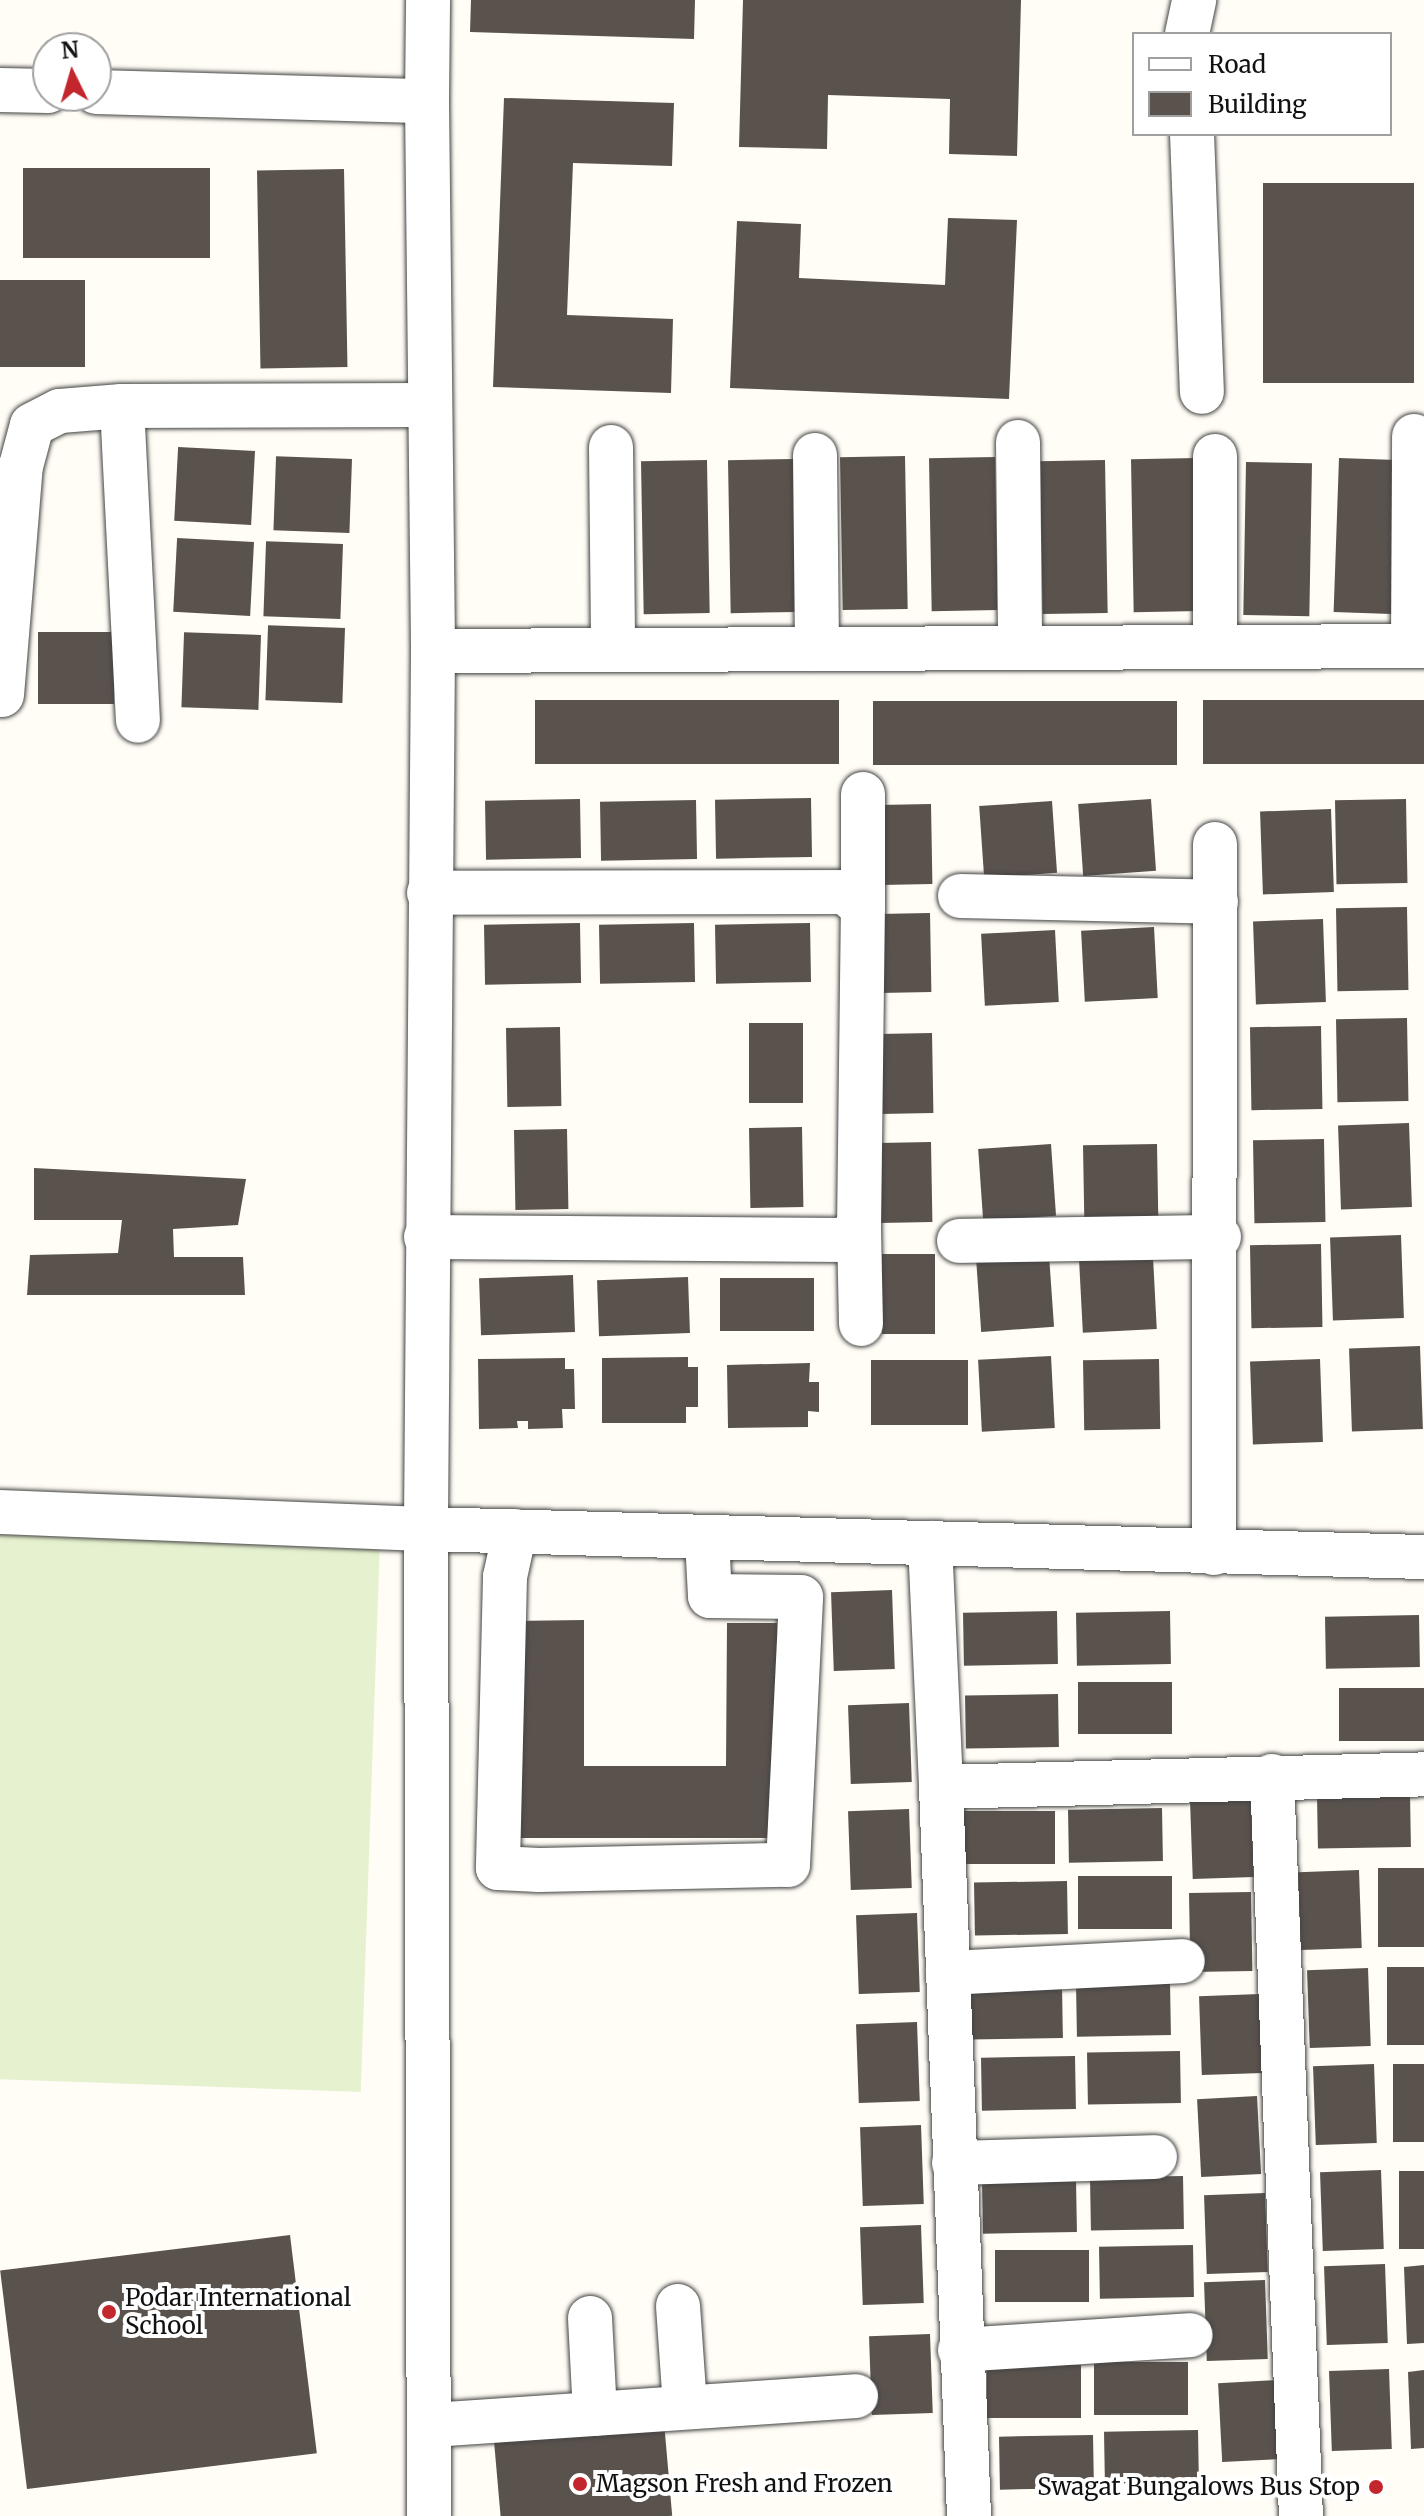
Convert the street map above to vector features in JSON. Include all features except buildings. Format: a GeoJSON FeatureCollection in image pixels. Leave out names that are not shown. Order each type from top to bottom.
{"type":"FeatureCollection","features":[{"type":"Feature","properties":{"kind":"street"},"geometry":{"type":"LineString","coordinates":[[428,0],[427,405],[433,651],[426,1237],[432,2425],[429,2516]]}},
{"type":"Feature","properties":{"kind":"street"},"geometry":{"type":"LineString","coordinates":[[1187,32],[1194,0]]}},
{"type":"Feature","properties":{"kind":"street"},"geometry":{"type":"LineString","coordinates":[[0,90],[32,91]]}},
{"type":"Feature","properties":{"kind":"street"},"geometry":{"type":"LineString","coordinates":[[112,92],[427,101]]}},
{"type":"Feature","properties":{"kind":"street"},"geometry":{"type":"LineString","coordinates":[[1192,136],[1202,392]]}},
{"type":"Feature","properties":{"kind":"street"},"geometry":{"type":"LineString","coordinates":[[2,695],[21,466],[32,425],[60,411],[122,406],[427,405]]}},
{"type":"Feature","properties":{"kind":"street"},"geometry":{"type":"LineString","coordinates":[[122,406],[138,721]]}},
{"type":"Feature","properties":{"kind":"street"},"geometry":{"type":"LineString","coordinates":[[433,651],[1418,646],[1414,436]]}},
{"type":"Feature","properties":{"kind":"street"},"geometry":{"type":"LineString","coordinates":[[1018,442],[1020,648]]}},
{"type":"Feature","properties":{"kind":"street"},"geometry":{"type":"LineString","coordinates":[[611,447],[613,650]]}},
{"type":"Feature","properties":{"kind":"street"},"geometry":{"type":"LineString","coordinates":[[815,455],[817,649]]}},
{"type":"Feature","properties":{"kind":"street"},"geometry":{"type":"LineString","coordinates":[[1215,456],[1215,647]]}},
{"type":"Feature","properties":{"kind":"street"},"geometry":{"type":"LineString","coordinates":[[861,1324],[863,794]]}},
{"type":"Feature","properties":{"kind":"street"},"geometry":{"type":"LineString","coordinates":[[1214,1553],[1219,1237],[1215,844]]}},
{"type":"Feature","properties":{"kind":"street"},"geometry":{"type":"LineString","coordinates":[[429,893],[845,892],[863,908]]}},
{"type":"Feature","properties":{"kind":"street"},"geometry":{"type":"LineString","coordinates":[[960,896],[1216,902]]}},
{"type":"Feature","properties":{"kind":"street"},"geometry":{"type":"LineString","coordinates":[[426,1237],[843,1240],[859,1229]]}},
{"type":"Feature","properties":{"kind":"street"},"geometry":{"type":"LineString","coordinates":[[959,1241],[1219,1237]]}},
{"type":"Feature","properties":{"kind":"street"},"geometry":{"type":"LineString","coordinates":[[0,1512],[707,1538],[1424,1557]]}},
{"type":"Feature","properties":{"kind":"street"},"geometry":{"type":"LineString","coordinates":[[515,1531],[505,1577],[498,1868],[539,1870],[788,1865],[801,1597],[710,1596],[707,1538]]}},
{"type":"Feature","properties":{"kind":"street"},"geometry":{"type":"LineString","coordinates":[[930,1543],[969,2516]]}},
{"type":"Feature","properties":{"kind":"street"},"geometry":{"type":"LineString","coordinates":[[941,1787],[1424,1774]]}},
{"type":"Feature","properties":{"kind":"street"},"geometry":{"type":"LineString","coordinates":[[1272,1776],[1301,2516]]}},
{"type":"Feature","properties":{"kind":"street"},"geometry":{"type":"LineString","coordinates":[[948,1973],[1183,1961]]}},
{"type":"Feature","properties":{"kind":"street"},"geometry":{"type":"LineString","coordinates":[[954,2163],[1155,2157]]}},
{"type":"Feature","properties":{"kind":"street"},"geometry":{"type":"LineString","coordinates":[[678,2306],[685,2407]]}},
{"type":"Feature","properties":{"kind":"street"},"geometry":{"type":"LineString","coordinates":[[590,2318],[595,2414]]}},
{"type":"Feature","properties":{"kind":"street"},"geometry":{"type":"LineString","coordinates":[[960,2350],[1191,2335]]}},
{"type":"Feature","properties":{"kind":"street"},"geometry":{"type":"LineString","coordinates":[[432,2425],[856,2396]]}},
{"type":"Feature","properties":{"kind":"green space"},"geometry":{"type":"Polygon","coordinates":[[[0,1534],[380,1547],[361,2092],[0,2079],[0,1534]]]}},
{"type":"Feature","properties":{"kind":"place","name":"Podar International School"},"geometry":{"type":"Point","coordinates":[109,2312]}},
{"type":"Feature","properties":{"kind":"place","name":"Magson Fresh and Frozen"},"geometry":{"type":"Point","coordinates":[580,2484]}},
{"type":"Feature","properties":{"kind":"place","name":"Swagat Bungalows Bus Stop"},"geometry":{"type":"Point","coordinates":[1376,2487]}}]}
